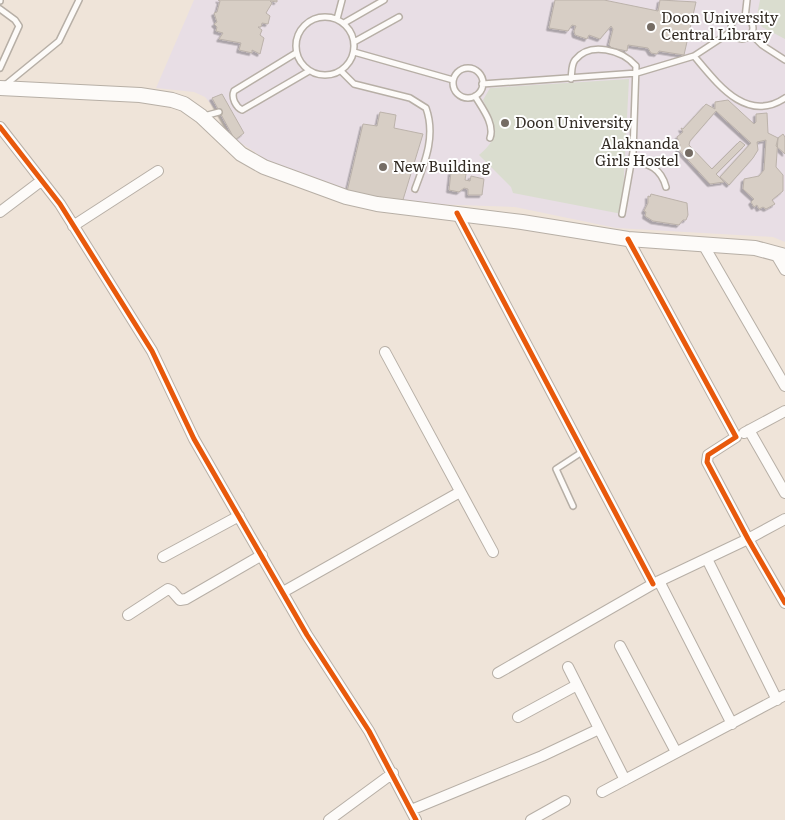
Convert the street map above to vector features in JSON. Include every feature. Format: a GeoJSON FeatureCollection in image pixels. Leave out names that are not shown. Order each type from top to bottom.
{"type":"FeatureCollection","features":[{"type":"Feature","properties":{"kind":"main road"},"geometry":{"type":"LineString","coordinates":[[0,88],[140,95],[172,100],[184,104],[201,116],[241,154],[264,167],[346,197],[377,204],[457,213],[628,239],[704,246],[755,248],[780,255]]}},
{"type":"Feature","properties":{"kind":"street"},"geometry":{"type":"LineString","coordinates":[[0,127],[60,204],[152,351],[194,439],[283,592],[393,773],[416,820]]}},
{"type":"Feature","properties":{"kind":"street"},"geometry":{"type":"LineString","coordinates":[[73,226],[158,171]]}},
{"type":"Feature","properties":{"kind":"street"},"geometry":{"type":"LineString","coordinates":[[0,212],[41,181]]}},
{"type":"Feature","properties":{"kind":"street"},"geometry":{"type":"LineString","coordinates":[[457,213],[582,452],[656,583],[732,724]]}},
{"type":"Feature","properties":{"kind":"street"},"geometry":{"type":"LineString","coordinates":[[628,239],[736,437]]}},
{"type":"Feature","properties":{"kind":"street"},"geometry":{"type":"LineString","coordinates":[[704,246],[785,386]]}},
{"type":"Feature","properties":{"kind":"street"},"geometry":{"type":"LineString","coordinates":[[780,255],[785,270]]}},
{"type":"Feature","properties":{"kind":"street"},"geometry":{"type":"LineString","coordinates":[[385,352],[494,552]]}},
{"type":"Feature","properties":{"kind":"street"},"geometry":{"type":"LineString","coordinates":[[785,411],[714,450],[708,455],[707,460],[748,540],[785,603]]}},
{"type":"Feature","properties":{"kind":"street"},"geometry":{"type":"LineString","coordinates":[[749,430],[785,493]]}},
{"type":"Feature","properties":{"kind":"street"},"geometry":{"type":"LineString","coordinates":[[283,592],[460,492]]}},
{"type":"Feature","properties":{"kind":"street"},"geometry":{"type":"LineString","coordinates":[[163,557],[239,516]]}},
{"type":"Feature","properties":{"kind":"street"},"geometry":{"type":"LineString","coordinates":[[498,673],[656,583],[748,540],[785,519]]}},
{"type":"Feature","properties":{"kind":"street"},"geometry":{"type":"LineString","coordinates":[[128,615],[168,589],[180,600],[186,599],[262,555]]}},
{"type":"Feature","properties":{"kind":"street"},"geometry":{"type":"LineString","coordinates":[[602,792],[781,698],[708,559]]}},
{"type":"Feature","properties":{"kind":"street"},"geometry":{"type":"LineString","coordinates":[[620,646],[676,752]]}},
{"type":"Feature","properties":{"kind":"street"},"geometry":{"type":"LineString","coordinates":[[568,667],[625,780]]}},
{"type":"Feature","properties":{"kind":"street"},"geometry":{"type":"LineString","coordinates":[[518,717],[577,685]]}},
{"type":"Feature","properties":{"kind":"street"},"geometry":{"type":"LineString","coordinates":[[411,810],[599,729]]}},
{"type":"Feature","properties":{"kind":"street"},"geometry":{"type":"LineString","coordinates":[[329,820],[393,773]]}},
{"type":"Feature","properties":{"kind":"street"},"geometry":{"type":"LineString","coordinates":[[531,820],[565,801]]}},
{"type":"Feature","properties":{"kind":"lane"},"geometry":{"type":"LineString","coordinates":[[0,88],[59,41],[79,0]]}},
{"type":"Feature","properties":{"kind":"lane"},"geometry":{"type":"LineString","coordinates":[[337,19],[342,0]]}},
{"type":"Feature","properties":{"kind":"lane"},"geometry":{"type":"LineString","coordinates":[[344,24],[384,0]]}},
{"type":"Feature","properties":{"kind":"lane"},"geometry":{"type":"LineString","coordinates":[[745,18],[747,0]]}},
{"type":"Feature","properties":{"kind":"lane"},"geometry":{"type":"LineString","coordinates":[[0,10],[15,20],[19,26],[0,68]]}},
{"type":"Feature","properties":{"kind":"lane"},"geometry":{"type":"LineString","coordinates":[[324,17],[337,19],[351,33],[354,42],[354,52],[341,71],[325,75],[309,71],[303,66],[296,52],[298,34],[307,23],[324,17]]}},
{"type":"Feature","properties":{"kind":"lane"},"geometry":{"type":"LineString","coordinates":[[354,42],[399,17]]}},
{"type":"Feature","properties":{"kind":"lane"},"geometry":{"type":"LineString","coordinates":[[482,84],[637,73],[694,56],[732,31],[735,21],[745,18]]}},
{"type":"Feature","properties":{"kind":"lane"},"geometry":{"type":"LineString","coordinates":[[732,31],[740,39],[746,38],[751,34],[752,24],[745,18]]}},
{"type":"Feature","properties":{"kind":"lane"},"geometry":{"type":"LineString","coordinates":[[751,34],[762,45],[785,60]]}},
{"type":"Feature","properties":{"kind":"lane"},"geometry":{"type":"LineString","coordinates":[[571,79],[575,61],[581,55],[598,49],[607,50],[631,61],[636,66],[632,160],[622,214]]}},
{"type":"Feature","properties":{"kind":"lane"},"geometry":{"type":"LineString","coordinates":[[296,52],[234,91],[232,94],[233,106],[242,110],[309,71]]}},
{"type":"Feature","properties":{"kind":"lane"},"geometry":{"type":"LineString","coordinates":[[354,52],[453,80]]}},
{"type":"Feature","properties":{"kind":"lane"},"geometry":{"type":"LineString","coordinates":[[694,56],[715,80],[746,105],[765,108],[785,98]]}},
{"type":"Feature","properties":{"kind":"lane"},"geometry":{"type":"LineString","coordinates":[[467,68],[477,71],[482,84],[475,96],[465,98],[457,93],[453,80],[458,72],[467,68]]}},
{"type":"Feature","properties":{"kind":"lane"},"geometry":{"type":"LineString","coordinates":[[341,71],[354,84],[410,98],[426,108],[431,127],[430,142],[414,189]]}},
{"type":"Feature","properties":{"kind":"lane"},"geometry":{"type":"LineString","coordinates":[[475,96],[489,121],[492,132],[490,138]]}},
{"type":"Feature","properties":{"kind":"lane"},"geometry":{"type":"LineString","coordinates":[[201,116],[219,112]]}},
{"type":"Feature","properties":{"kind":"lane"},"geometry":{"type":"LineString","coordinates":[[632,160],[652,165],[664,178],[666,187]]}},
{"type":"Feature","properties":{"kind":"lane"},"geometry":{"type":"LineString","coordinates":[[573,506],[556,469],[582,452]]}},
{"type":"Feature","properties":{"kind":"shaded area","name":"Doon University"},"geometry":{"type":"Polygon","coordinates":[[[194,0],[785,0],[785,242],[773,237],[616,228],[515,207],[429,204],[354,193],[265,162],[255,152],[231,137],[217,111],[205,97],[194,92],[156,88],[194,0]]]}},
{"type":"Feature","properties":{"kind":"shaded area"},"geometry":{"type":"Polygon","coordinates":[[[760,0],[785,0],[785,39],[762,27],[757,15],[760,0]]]}},
{"type":"Feature","properties":{"kind":"shaded area"},"geometry":{"type":"Polygon","coordinates":[[[629,79],[622,214],[513,193],[511,187],[479,155],[487,148],[494,135],[493,123],[483,100],[490,88],[629,79]]]}},
{"type":"Feature","properties":{"kind":"building"},"geometry":{"type":"Polygon","coordinates":[[[218,0],[277,0],[277,2],[270,1],[272,3],[266,13],[270,16],[268,24],[262,23],[261,27],[258,27],[262,30],[260,35],[264,38],[260,54],[252,50],[252,53],[239,50],[241,43],[219,39],[223,33],[216,31],[217,27],[214,24],[217,22],[214,13],[217,12],[220,1],[218,0]]]}},
{"type":"Feature","properties":{"kind":"building","name":"Doon University Central Library"},"geometry":{"type":"Polygon","coordinates":[[[555,0],[604,0],[658,11],[660,0],[696,2],[684,55],[659,51],[657,54],[651,53],[648,48],[628,45],[627,51],[612,48],[609,45],[613,29],[611,26],[600,39],[589,35],[587,39],[575,35],[576,26],[572,25],[568,31],[549,28],[555,0]]]}},
{"type":"Feature","properties":{"kind":"building"},"geometry":{"type":"Polygon","coordinates":[[[222,94],[244,133],[235,140],[212,98],[222,94]]]}},
{"type":"Feature","properties":{"kind":"building","name":"Alaknanda Girls Hostel"},"geometry":{"type":"Polygon","coordinates":[[[728,100],[754,124],[756,122],[756,114],[767,113],[768,133],[778,138],[776,167],[783,175],[783,191],[772,200],[775,204],[766,209],[763,207],[759,209],[757,205],[754,207],[751,202],[754,199],[743,189],[744,179],[759,176],[764,170],[766,140],[757,142],[758,150],[753,158],[729,185],[720,177],[751,143],[716,111],[690,141],[689,145],[712,169],[740,141],[745,145],[716,174],[724,182],[710,184],[678,149],[680,145],[677,137],[683,132],[681,128],[683,129],[706,104],[715,109],[715,102],[728,100]]]}},
{"type":"Feature","properties":{"kind":"building","name":"New Building"},"geometry":{"type":"Polygon","coordinates":[[[380,112],[396,115],[394,128],[423,134],[402,203],[380,197],[377,203],[346,196],[363,124],[377,126],[380,112]]]}},
{"type":"Feature","properties":{"kind":"building"},"geometry":{"type":"Polygon","coordinates":[[[783,134],[785,137],[785,154],[776,146],[778,138],[783,134]]]}},
{"type":"Feature","properties":{"kind":"building"},"geometry":{"type":"Polygon","coordinates":[[[451,172],[466,174],[465,180],[470,181],[471,176],[484,179],[482,195],[468,195],[468,189],[464,188],[459,192],[449,190],[451,172]]]}},
{"type":"Feature","properties":{"kind":"building"},"geometry":{"type":"Polygon","coordinates":[[[651,194],[687,203],[688,215],[686,220],[683,220],[679,225],[653,221],[645,216],[646,212],[644,211],[648,203],[648,196],[650,197],[651,194]]]}},
{"type":"Feature","properties":{"kind":"cycle path"},"geometry":{"type":"LineString","coordinates":[[0,127],[60,204],[152,351],[194,439],[307,635],[369,731],[416,820]]}},
{"type":"Feature","properties":{"kind":"cycle path"},"geometry":{"type":"LineString","coordinates":[[457,213],[653,584]]}},
{"type":"Feature","properties":{"kind":"cycle path"},"geometry":{"type":"LineString","coordinates":[[628,239],[736,437],[708,455],[707,462],[785,603]]}},
{"type":"Feature","properties":{"kind":"place","name":"Doon University Central Library"},"geometry":{"type":"Point","coordinates":[651,27]}},
{"type":"Feature","properties":{"kind":"place","name":"Doon University"},"geometry":{"type":"Point","coordinates":[505,123]}},
{"type":"Feature","properties":{"kind":"place","name":"Alaknanda Girls Hostel"},"geometry":{"type":"Point","coordinates":[689,153]}},
{"type":"Feature","properties":{"kind":"place","name":"New Building"},"geometry":{"type":"Point","coordinates":[383,167]}}]}
